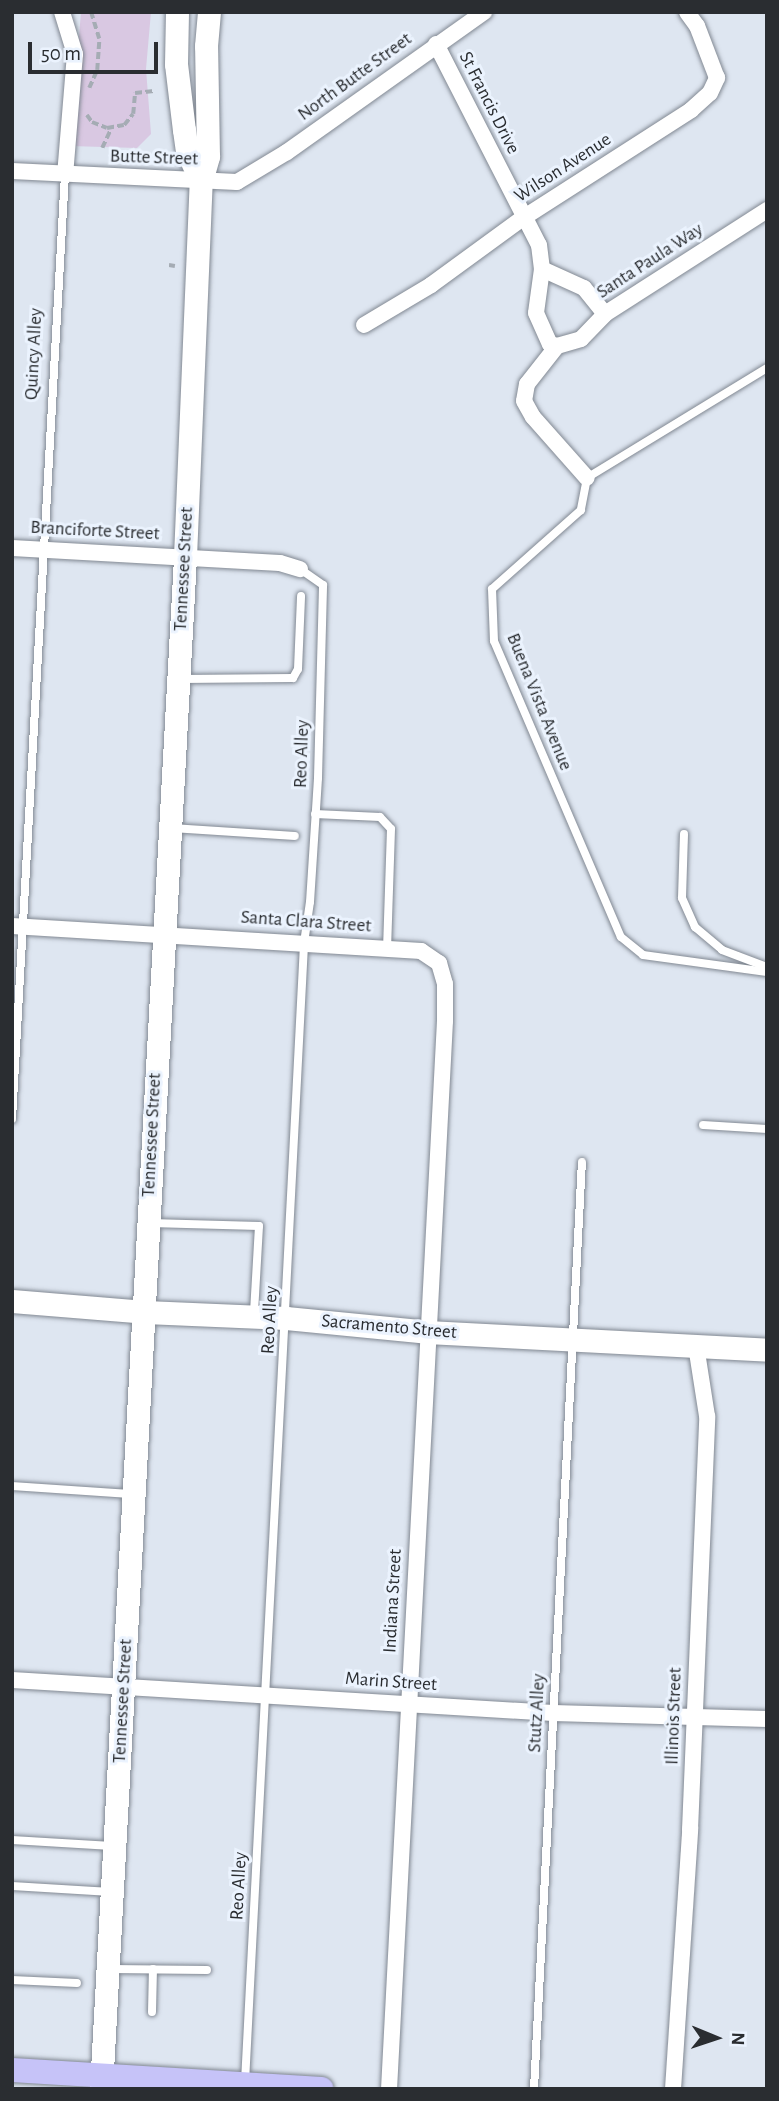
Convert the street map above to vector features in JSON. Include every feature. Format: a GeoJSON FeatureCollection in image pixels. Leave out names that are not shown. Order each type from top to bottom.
{"type":"FeatureCollection","features":[{"type":"Feature","properties":{"kind":"main road","name":"Tennessee Street"},"geometry":{"type":"LineString","coordinates":[[177,12],[176,64],[185,140],[201,181]]}},
{"type":"Feature","properties":{"kind":"main road","name":"Tennessee Street"},"geometry":{"type":"LineString","coordinates":[[101,2082],[145,1312],[162,934],[185,557],[201,181],[208,156],[206,46],[209,12]]}},
{"type":"Feature","properties":{"kind":"main road","name":"Sacramento Street"},"geometry":{"type":"LineString","coordinates":[[12,1301],[145,1312],[286,1318],[429,1332],[767,1350]]}},
{"type":"Feature","properties":{"kind":"main road"},"geometry":{"type":"LineString","coordinates":[[16,2073],[101,2082],[321,2089]]}},
{"type":"Feature","properties":{"kind":"street","name":"Quincy Alley"},"geometry":{"type":"LineString","coordinates":[[62,12],[75,54],[65,175]]}},
{"type":"Feature","properties":{"kind":"street","name":"North Butte Street"},"geometry":{"type":"LineString","coordinates":[[287,152],[484,12]]}},
{"type":"Feature","properties":{"kind":"street","name":"Wilson Avenue"},"geometry":{"type":"LineString","coordinates":[[364,326],[431,285],[523,218],[691,110],[710,93],[716,78],[697,26],[687,12]]}},
{"type":"Feature","properties":{"kind":"street","name":"St Francis Drive"},"geometry":{"type":"LineString","coordinates":[[436,44],[539,245],[542,269]]}},
{"type":"Feature","properties":{"kind":"street","name":"Butte Street"},"geometry":{"type":"LineString","coordinates":[[12,172],[237,182],[287,152]]}},
{"type":"Feature","properties":{"kind":"street","name":"Santa Paula Way"},"geometry":{"type":"LineString","coordinates":[[557,346],[581,339],[604,314],[767,210]]}},
{"type":"Feature","properties":{"kind":"street"},"geometry":{"type":"LineString","coordinates":[[587,478],[533,417],[524,401],[527,384],[557,346],[550,344],[536,313],[542,269],[583,288],[604,314]]}},
{"type":"Feature","properties":{"kind":"street","name":"Branciforte Street"},"geometry":{"type":"LineString","coordinates":[[12,548],[280,563],[300,569]]}},
{"type":"Feature","properties":{"kind":"street","name":"Santa Clara Street"},"geometry":{"type":"LineString","coordinates":[[17,926],[421,951],[439,963],[445,984],[440,1116]]}},
{"type":"Feature","properties":{"kind":"street","name":"Indiana Street"},"geometry":{"type":"LineString","coordinates":[[389,2089],[440,1116]]}},
{"type":"Feature","properties":{"kind":"street","name":"Illinois Street"},"geometry":{"type":"LineString","coordinates":[[673,2089],[691,1830],[707,1416],[706,1347]]}},
{"type":"Feature","properties":{"kind":"street","name":"Marin Street"},"geometry":{"type":"LineString","coordinates":[[12,1680],[553,1713],[767,1719]]}},
{"type":"Feature","properties":{"kind":"lane","name":"Quincy Alley"},"geometry":{"type":"LineString","coordinates":[[12,1119],[17,926],[65,175]]}},
{"type":"Feature","properties":{"kind":"lane"},"geometry":{"type":"LineString","coordinates":[[587,478],[767,368]]}},
{"type":"Feature","properties":{"kind":"lane","name":"Buena Vista Avenue"},"geometry":{"type":"LineString","coordinates":[[587,478],[581,510],[492,589],[494,641],[621,937],[643,955],[767,969]]}},
{"type":"Feature","properties":{"kind":"lane","name":"Reo Alley"},"geometry":{"type":"LineString","coordinates":[[245,2087],[304,943],[310,902],[315,814],[323,584],[300,569]]}},
{"type":"Feature","properties":{"kind":"lane"},"geometry":{"type":"LineString","coordinates":[[178,678],[293,678],[298,669],[301,596]]}},
{"type":"Feature","properties":{"kind":"lane"},"geometry":{"type":"LineString","coordinates":[[315,814],[380,817],[391,828],[387,949]]}},
{"type":"Feature","properties":{"kind":"lane"},"geometry":{"type":"LineString","coordinates":[[169,828],[295,836]]}},
{"type":"Feature","properties":{"kind":"lane","name":"Buena Vista Avenue"},"geometry":{"type":"LineString","coordinates":[[684,834],[682,898],[695,927],[722,950],[767,969]]}},
{"type":"Feature","properties":{"kind":"lane"},"geometry":{"type":"LineString","coordinates":[[703,1125],[767,1129]]}},
{"type":"Feature","properties":{"kind":"lane","name":"Stutz Alley"},"geometry":{"type":"LineString","coordinates":[[534,2089],[582,1162]]}},
{"type":"Feature","properties":{"kind":"lane"},"geometry":{"type":"LineString","coordinates":[[147,1223],[259,1226],[254,1317]]}},
{"type":"Feature","properties":{"kind":"lane"},"geometry":{"type":"LineString","coordinates":[[12,1486],[133,1494]]}},
{"type":"Feature","properties":{"kind":"lane"},"geometry":{"type":"LineString","coordinates":[[12,1840],[115,1846]]}},
{"type":"Feature","properties":{"kind":"lane"},"geometry":{"type":"LineString","coordinates":[[12,1886],[112,1892]]}},
{"type":"Feature","properties":{"kind":"lane"},"geometry":{"type":"LineString","coordinates":[[108,1969],[207,1970]]}},
{"type":"Feature","properties":{"kind":"lane"},"geometry":{"type":"LineString","coordinates":[[152,2012],[153,1969]]}},
{"type":"Feature","properties":{"kind":"lane"},"geometry":{"type":"LineString","coordinates":[[12,1980],[77,1983]]}},
{"type":"Feature","properties":{"kind":"path"},"geometry":{"type":"LineString","coordinates":[[88,91],[97,70],[99,39],[91,12]]}},
{"type":"Feature","properties":{"kind":"path"},"geometry":{"type":"LineString","coordinates":[[85,108],[92,122],[112,127],[129,120],[136,105],[135,93],[154,91]]}},
{"type":"Feature","properties":{"kind":"path"},"geometry":{"type":"LineString","coordinates":[[102,148],[112,127]]}},
{"type":"Feature","properties":{"kind":"path"},"geometry":{"type":"LineString","coordinates":[[169,265],[175,266]]}},
{"type":"Feature","properties":{"kind":"shaded area"},"geometry":{"type":"Polygon","coordinates":[[[81,12],[151,12],[146,69],[151,134],[137,148],[70,146],[81,12]]]}}]}
